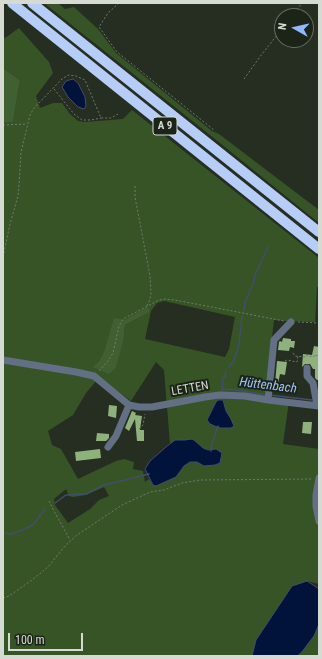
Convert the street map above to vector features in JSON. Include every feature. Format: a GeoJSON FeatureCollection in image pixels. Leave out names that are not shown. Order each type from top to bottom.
{"type":"FeatureCollection","features":[{"type":"Feature","properties":{"kind":"highway","name":"A 9"},"geometry":{"type":"LineString","coordinates":[[12,3],[319,249]]}},
{"type":"Feature","properties":{"kind":"highway","name":"A 9"},"geometry":{"type":"LineString","coordinates":[[32,3],[319,232]]}},
{"type":"Feature","properties":{"kind":"street"},"geometry":{"type":"LineString","coordinates":[[268,400],[274,340],[291,322]]}},
{"type":"Feature","properties":{"kind":"street","name":"LETTEN"},"geometry":{"type":"LineString","coordinates":[[3,360],[94,376],[129,404],[139,407],[147,408],[220,395],[245,396],[318,406]]}},
{"type":"Feature","properties":{"kind":"street"},"geometry":{"type":"LineString","coordinates":[[307,368],[307,376],[313,383],[318,406]]}},
{"type":"Feature","properties":{"kind":"street"},"geometry":{"type":"LineString","coordinates":[[108,447],[118,431],[129,404]]}},
{"type":"Feature","properties":{"kind":"street"},"geometry":{"type":"LineString","coordinates":[[319,478],[316,495],[316,506],[319,521]]}},
{"type":"Feature","properties":{"kind":"path"},"geometry":{"type":"LineString","coordinates":[[119,3],[108,13],[99,27],[117,52],[214,130]]}},
{"type":"Feature","properties":{"kind":"path"},"geometry":{"type":"LineString","coordinates":[[244,79],[274,39]]}},
{"type":"Feature","properties":{"kind":"path"},"geometry":{"type":"LineString","coordinates":[[3,257],[18,196],[21,152],[30,115],[34,108],[62,79],[68,76],[76,76],[84,80],[89,88],[101,118]]}},
{"type":"Feature","properties":{"kind":"path"},"geometry":{"type":"LineString","coordinates":[[54,88],[74,114],[82,120],[111,118],[118,114]]}},
{"type":"Feature","properties":{"kind":"path"},"geometry":{"type":"LineString","coordinates":[[3,125],[28,124]]}},
{"type":"Feature","properties":{"kind":"path"},"geometry":{"type":"LineString","coordinates":[[135,186],[135,197],[150,276],[151,294],[146,307]]}},
{"type":"Feature","properties":{"kind":"path"},"geometry":{"type":"LineString","coordinates":[[94,376],[108,361],[115,344],[119,326],[123,319],[159,300],[164,299],[291,322],[319,323]]}},
{"type":"Feature","properties":{"kind":"path"},"geometry":{"type":"LineString","coordinates":[[293,353],[295,356],[319,356]]}},
{"type":"Feature","properties":{"kind":"path"},"geometry":{"type":"LineString","coordinates":[[285,361],[297,362],[298,356]]}},
{"type":"Feature","properties":{"kind":"path"},"geometry":{"type":"LineString","coordinates":[[139,429],[143,425],[147,408]]}},
{"type":"Feature","properties":{"kind":"path"},"geometry":{"type":"LineString","coordinates":[[3,598],[9,596],[48,567],[76,535],[122,505],[150,492],[164,490],[200,480],[319,478]]}},
{"type":"Feature","properties":{"kind":"path"},"geometry":{"type":"LineString","coordinates":[[49,501],[71,540]]}},
{"type":"Feature","properties":{"kind":"green space"},"geometry":{"type":"Polygon","coordinates":[[[44,3],[58,3],[65,9],[74,7],[98,29],[116,53],[212,131],[219,134],[319,210],[319,223],[215,139],[44,3]]]}},
{"type":"Feature","properties":{"kind":"green space"},"geometry":{"type":"Polygon","coordinates":[[[19,28],[49,62],[53,73],[36,96],[40,108],[53,103],[62,103],[70,114],[78,121],[85,122],[123,119],[132,110],[319,258],[319,287],[317,287],[315,322],[274,320],[265,397],[289,401],[283,444],[319,449],[319,479],[315,508],[319,525],[319,584],[307,581],[256,640],[252,656],[3,656],[3,122],[13,122],[20,80],[3,68],[3,36],[5,38],[19,28]],[[164,301],[157,303],[151,311],[145,339],[225,357],[229,349],[235,317],[164,301]],[[148,308],[124,320],[94,367],[124,337],[125,325],[150,312],[148,308]],[[156,362],[131,401],[95,374],[96,381],[86,393],[73,415],[48,431],[52,445],[61,449],[78,479],[116,461],[124,459],[134,462],[133,469],[143,471],[145,482],[149,479],[153,485],[179,473],[184,466],[190,462],[197,462],[204,466],[220,463],[216,449],[208,450],[203,448],[194,440],[176,440],[170,444],[164,370],[156,362]],[[218,400],[207,420],[231,419],[226,411],[223,400],[218,400]],[[104,487],[86,495],[73,497],[69,496],[66,489],[54,499],[55,505],[68,523],[90,509],[99,500],[109,496],[104,487]]]}},
{"type":"Feature","properties":{"kind":"green space"},"geometry":{"type":"Polygon","coordinates":[[[3,68],[20,80],[13,122],[3,122],[3,68]]]}},
{"type":"Feature","properties":{"kind":"green space"},"geometry":{"type":"Polygon","coordinates":[[[148,307],[150,312],[125,325],[124,337],[116,367],[109,374],[93,367],[99,361],[105,349],[114,318],[124,320],[148,307]]]}},
{"type":"Feature","properties":{"kind":"green space"},"geometry":{"type":"Polygon","coordinates":[[[319,624],[319,656],[297,656],[314,636],[319,624]]]}},
{"type":"Feature","properties":{"kind":"water"},"geometry":{"type":"Polygon","coordinates":[[[73,79],[78,83],[85,97],[86,106],[84,109],[78,107],[68,97],[62,87],[66,81],[73,79]]]}},
{"type":"Feature","properties":{"kind":"water"},"geometry":{"type":"Polygon","coordinates":[[[218,400],[223,400],[226,411],[234,426],[231,428],[217,427],[210,424],[207,420],[218,400]]]}},
{"type":"Feature","properties":{"kind":"water"},"geometry":{"type":"Polygon","coordinates":[[[191,439],[203,448],[208,450],[216,449],[222,453],[220,463],[204,466],[197,462],[190,462],[184,466],[176,477],[156,486],[153,485],[145,469],[150,461],[175,440],[191,439]]]}},
{"type":"Feature","properties":{"kind":"water"},"geometry":{"type":"Polygon","coordinates":[[[307,581],[319,589],[319,624],[314,636],[297,656],[252,656],[256,640],[292,586],[307,581]]]}},
{"type":"Feature","properties":{"kind":"building"},"geometry":{"type":"Polygon","coordinates":[[[283,338],[295,341],[294,348],[290,347],[289,351],[278,350],[279,342],[282,342],[283,338]]]}},
{"type":"Feature","properties":{"kind":"building"},"geometry":{"type":"Polygon","coordinates":[[[314,346],[319,347],[319,380],[315,378],[315,369],[313,369],[310,364],[305,364],[302,367],[303,354],[312,355],[314,346]]]}},
{"type":"Feature","properties":{"kind":"building"},"geometry":{"type":"Polygon","coordinates":[[[277,361],[287,362],[285,375],[280,374],[278,384],[275,384],[277,361]]]}},
{"type":"Feature","properties":{"kind":"building"},"geometry":{"type":"Polygon","coordinates":[[[109,405],[117,406],[116,418],[108,416],[109,405]]]}},
{"type":"Feature","properties":{"kind":"building"},"geometry":{"type":"Polygon","coordinates":[[[132,411],[136,413],[135,415],[142,416],[140,430],[144,430],[144,441],[137,441],[135,419],[129,431],[125,428],[132,411]]]}},
{"type":"Feature","properties":{"kind":"building"},"geometry":{"type":"Polygon","coordinates":[[[303,422],[312,422],[311,434],[302,433],[303,422]]]}},
{"type":"Feature","properties":{"kind":"building"},"geometry":{"type":"Polygon","coordinates":[[[97,433],[109,434],[109,438],[106,441],[96,441],[97,433]]]}},
{"type":"Feature","properties":{"kind":"building"},"geometry":{"type":"Polygon","coordinates":[[[100,449],[101,458],[76,461],[75,452],[100,449]]]}},
{"type":"Feature","properties":{"kind":"waterway"},"geometry":{"type":"LineString","coordinates":[[244,310],[255,275],[268,247]]}},
{"type":"Feature","properties":{"kind":"waterway"},"geometry":{"type":"LineString","coordinates":[[229,367],[234,361],[239,344],[242,316]]}},
{"type":"Feature","properties":{"kind":"waterway"},"geometry":{"type":"LineString","coordinates":[[222,390],[223,378],[225,377],[226,370]]}},
{"type":"Feature","properties":{"kind":"waterway","name":"Hüttenbach"},"geometry":{"type":"LineString","coordinates":[[222,389],[267,395]]}},
{"type":"Feature","properties":{"kind":"waterway","name":"Hüttenbach"},"geometry":{"type":"LineString","coordinates":[[270,395],[312,400]]}},
{"type":"Feature","properties":{"kind":"waterway"},"geometry":{"type":"LineString","coordinates":[[211,451],[218,426]]}},
{"type":"Feature","properties":{"kind":"waterway"},"geometry":{"type":"LineString","coordinates":[[55,503],[66,495],[86,494],[104,485],[149,474]]}},
{"type":"Feature","properties":{"kind":"waterway"},"geometry":{"type":"LineString","coordinates":[[3,533],[11,534],[33,525],[45,509]]}}]}
